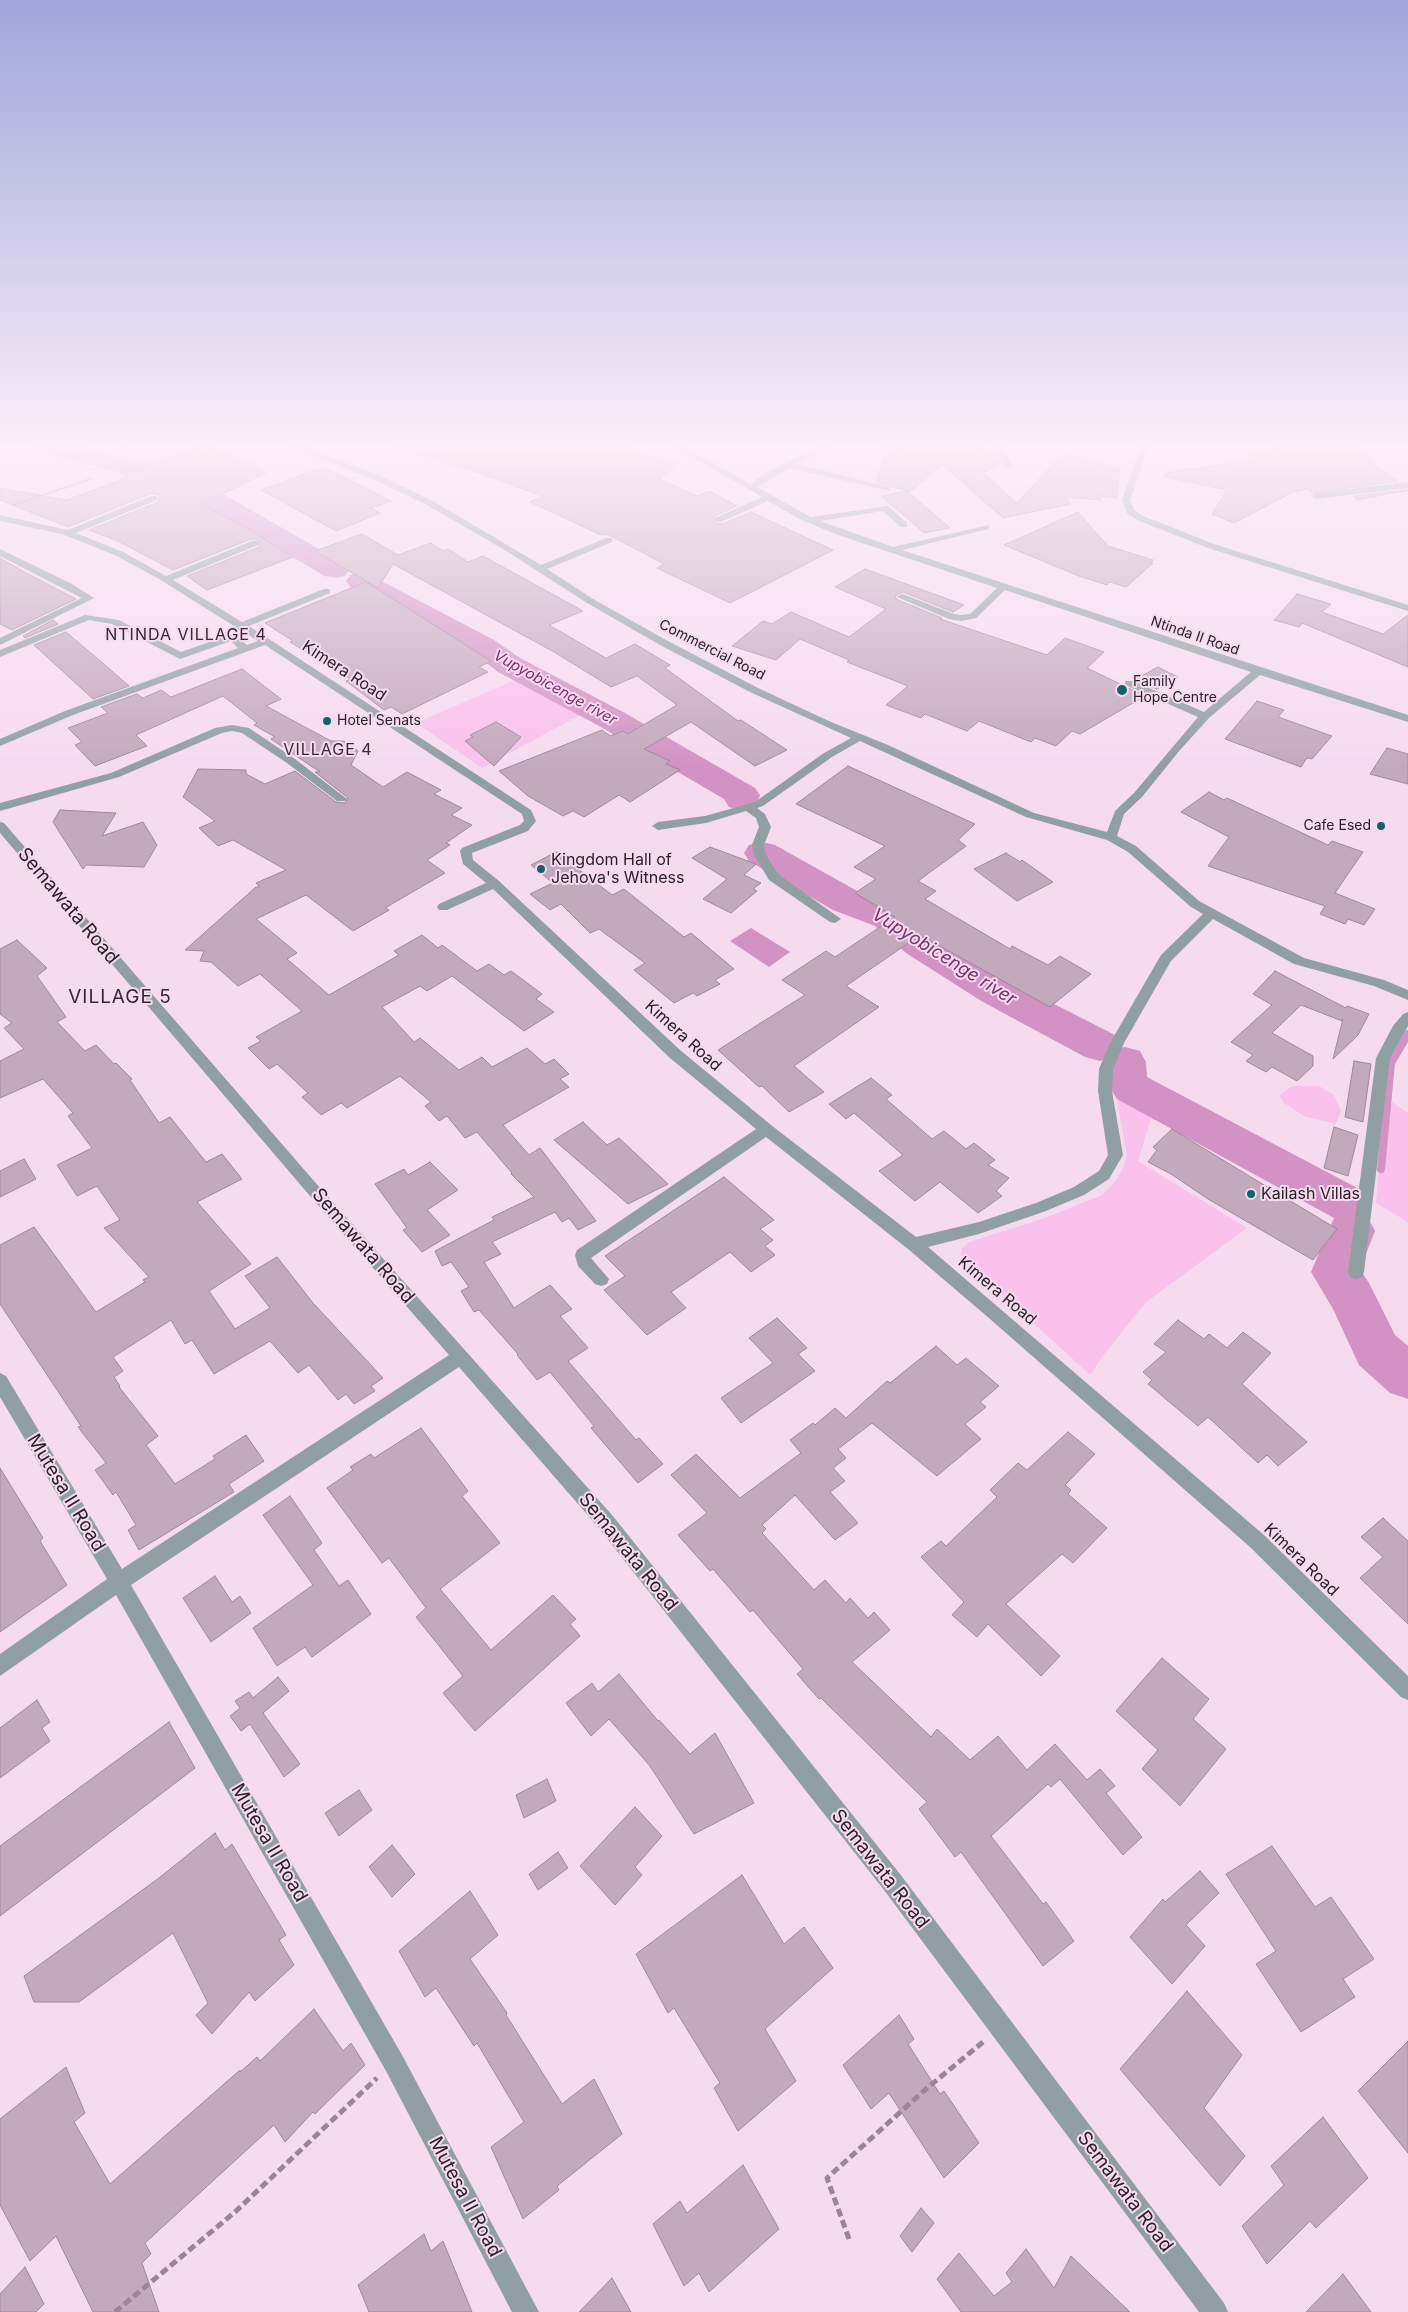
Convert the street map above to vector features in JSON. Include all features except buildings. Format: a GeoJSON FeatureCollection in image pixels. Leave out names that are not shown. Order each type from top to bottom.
{"type":"FeatureCollection","features":[{"type":"Feature","properties":{"kind":"street"},"geometry":{"type":"LineString","coordinates":[[0,552],[70,586],[89,598],[0,642]]}},
{"type":"Feature","properties":{"kind":"street","name":"Kimera Road"},"geometry":{"type":"LineString","coordinates":[[115,552],[161,576],[266,641],[528,812],[530,821],[524,828],[466,850],[467,861],[495,884],[674,1054],[766,1129],[914,1244],[1257,1541],[1408,1690]]}},
{"type":"Feature","properties":{"kind":"street"},"geometry":{"type":"LineString","coordinates":[[161,576],[212,552]]}},
{"type":"Feature","properties":{"kind":"street"},"geometry":{"type":"LineString","coordinates":[[161,576],[228,552]]}},
{"type":"Feature","properties":{"kind":"street","name":"Commercial Road"},"geometry":{"type":"LineString","coordinates":[[512,552],[590,601],[664,643],[827,724],[860,737],[1030,815],[1066,826],[1111,836],[1132,849],[1195,904],[1299,961],[1379,983],[1408,996]]}},
{"type":"Feature","properties":{"kind":"street"},"geometry":{"type":"LineString","coordinates":[[540,569],[581,552]]}},
{"type":"Feature","properties":{"kind":"street","name":"Ntinda II Road"},"geometry":{"type":"LineString","coordinates":[[898,552],[1258,672],[1408,719]]}},
{"type":"Feature","properties":{"kind":"street"},"geometry":{"type":"LineString","coordinates":[[1230,552],[1408,608]]}},
{"type":"Feature","properties":{"kind":"street"},"geometry":{"type":"LineString","coordinates":[[902,597],[952,617],[961,618],[973,616],[1003,587]]}},
{"type":"Feature","properties":{"kind":"street"},"geometry":{"type":"LineString","coordinates":[[241,626],[327,591]]}},
{"type":"Feature","properties":{"kind":"street"},"geometry":{"type":"LineString","coordinates":[[0,654],[88,616],[114,622],[180,656],[232,637],[246,648]]}},
{"type":"Feature","properties":{"kind":"street"},"geometry":{"type":"LineString","coordinates":[[0,743],[70,713],[266,641]]}},
{"type":"Feature","properties":{"kind":"street"},"geometry":{"type":"LineString","coordinates":[[1111,836],[1119,814],[1138,795],[1205,716],[1258,672]]}},
{"type":"Feature","properties":{"kind":"street"},"geometry":{"type":"LineString","coordinates":[[1129,683],[1205,716]]}},
{"type":"Feature","properties":{"kind":"street"},"geometry":{"type":"LineString","coordinates":[[0,807],[115,776],[219,730],[232,728],[245,730],[291,761],[341,799]]}},
{"type":"Feature","properties":{"kind":"street"},"geometry":{"type":"LineString","coordinates":[[658,826],[706,819],[759,804],[828,755],[860,737]]}},
{"type":"Feature","properties":{"kind":"street"},"geometry":{"type":"LineString","coordinates":[[748,808],[761,816],[765,827],[758,845],[760,855],[773,877],[835,919]]}},
{"type":"Feature","properties":{"kind":"street","name":"Semawata Road"},"geometry":{"type":"LineString","coordinates":[[0,826],[103,948],[605,1521],[892,1882],[1215,2312]]}},
{"type":"Feature","properties":{"kind":"street"},"geometry":{"type":"LineString","coordinates":[[443,907],[495,884]]}},
{"type":"Feature","properties":{"kind":"street"},"geometry":{"type":"LineString","coordinates":[[914,1244],[979,1228],[1041,1207],[1079,1191],[1104,1175],[1116,1156],[1105,1091],[1106,1068],[1147,986],[1166,958],[1211,914]]}},
{"type":"Feature","properties":{"kind":"street"},"geometry":{"type":"LineString","coordinates":[[1356,1272],[1383,1058],[1398,1029],[1408,1017]]}},
{"type":"Feature","properties":{"kind":"street"},"geometry":{"type":"LineString","coordinates":[[602,1279],[584,1261],[583,1255],[766,1129]]}},
{"type":"Feature","properties":{"kind":"street"},"geometry":{"type":"LineString","coordinates":[[0,1666],[119,1582],[460,1357]]}},
{"type":"Feature","properties":{"kind":"street","name":"Mutesa II Road"},"geometry":{"type":"LineString","coordinates":[[0,1381],[119,1582],[394,2063],[526,2312]]}},
{"type":"Feature","properties":{"kind":"path"},"geometry":{"type":"LineString","coordinates":[[848,2239],[827,2178],[926,2089],[1001,2027]]}},
{"type":"Feature","properties":{"kind":"path"},"geometry":{"type":"LineString","coordinates":[[116,2312],[235,2212],[394,2063]]}},
{"type":"Feature","properties":{"kind":"shaded area"},"geometry":{"type":"Polygon","coordinates":[[[517,679],[582,714],[482,768],[416,723],[517,679]]]}},
{"type":"Feature","properties":{"kind":"shaded area"},"geometry":{"type":"Polygon","coordinates":[[[751,928],[790,952],[769,967],[730,941],[751,928]]]}},
{"type":"Feature","properties":{"kind":"shaded area"},"geometry":{"type":"Polygon","coordinates":[[[1114,1084],[1155,1105],[1138,1161],[1247,1228],[1145,1303],[1090,1375],[961,1255],[962,1248],[969,1242],[1045,1218],[1102,1195],[1115,1182],[1123,1168],[1127,1155],[1114,1084]]]}},
{"type":"Feature","properties":{"kind":"shaded area"},"geometry":{"type":"Polygon","coordinates":[[[1293,1086],[1319,1086],[1334,1095],[1341,1111],[1336,1124],[1304,1116],[1284,1103],[1279,1095],[1293,1086]]]}},
{"type":"Feature","properties":{"kind":"shaded area"},"geometry":{"type":"Polygon","coordinates":[[[1385,1097],[1408,1113],[1408,1222],[1376,1203],[1385,1097]]]}},
{"type":"Feature","properties":{"kind":"waterway","name":"Vupyobicenge river"},"geometry":{"type":"LineString","coordinates":[[304,552],[335,570]]}},
{"type":"Feature","properties":{"kind":"waterway","name":"Vupyobicenge river"},"geometry":{"type":"LineString","coordinates":[[360,581],[483,646],[509,665],[613,720],[743,795],[741,800]]}},
{"type":"Feature","properties":{"kind":"waterway","name":"Vupyobicenge river"},"geometry":{"type":"LineString","coordinates":[[762,853],[846,901],[888,917],[920,944],[997,992],[1100,1046]]}},
{"type":"Feature","properties":{"kind":"waterway"},"geometry":{"type":"LineString","coordinates":[[1381,1169],[1391,1063],[1408,1034]]}},
{"type":"Feature","properties":{"kind":"waterway","name":"Vupyobicenge river"},"geometry":{"type":"LineString","coordinates":[[1125,1062],[1125,1079],[1132,1088],[1347,1204]]}},
{"type":"Feature","properties":{"kind":"waterway","name":"Vupyobicenge river"},"geometry":{"type":"LineString","coordinates":[[1351,1231],[1335,1272],[1352,1297],[1377,1350],[1408,1377]]}},
{"type":"Feature","properties":{"kind":"place","name":"Family Hope Centre"},"geometry":{"type":"Point","coordinates":[1122,690]}},
{"type":"Feature","properties":{"kind":"place","name":"Hotel Senats"},"geometry":{"type":"Point","coordinates":[327,721]}},
{"type":"Feature","properties":{"kind":"place","name":"Cafe Esed"},"geometry":{"type":"Point","coordinates":[1381,826]}},
{"type":"Feature","properties":{"kind":"place","name":"Kingdom Hall of Jehova's Witness"},"geometry":{"type":"Point","coordinates":[541,869]}},
{"type":"Feature","properties":{"kind":"place","name":"Kailash Villas"},"geometry":{"type":"Point","coordinates":[1251,1194]}},
{"type":"Feature","properties":{"kind":"district","name":"NTINDA VILLAGE 4"},"geometry":{"type":"Point","coordinates":[186,635]}},
{"type":"Feature","properties":{"kind":"district","name":"VILLAGE 4"},"geometry":{"type":"Point","coordinates":[328,750]}},
{"type":"Feature","properties":{"kind":"district","name":"VILLAGE 5"},"geometry":{"type":"Point","coordinates":[120,997]}}]}
